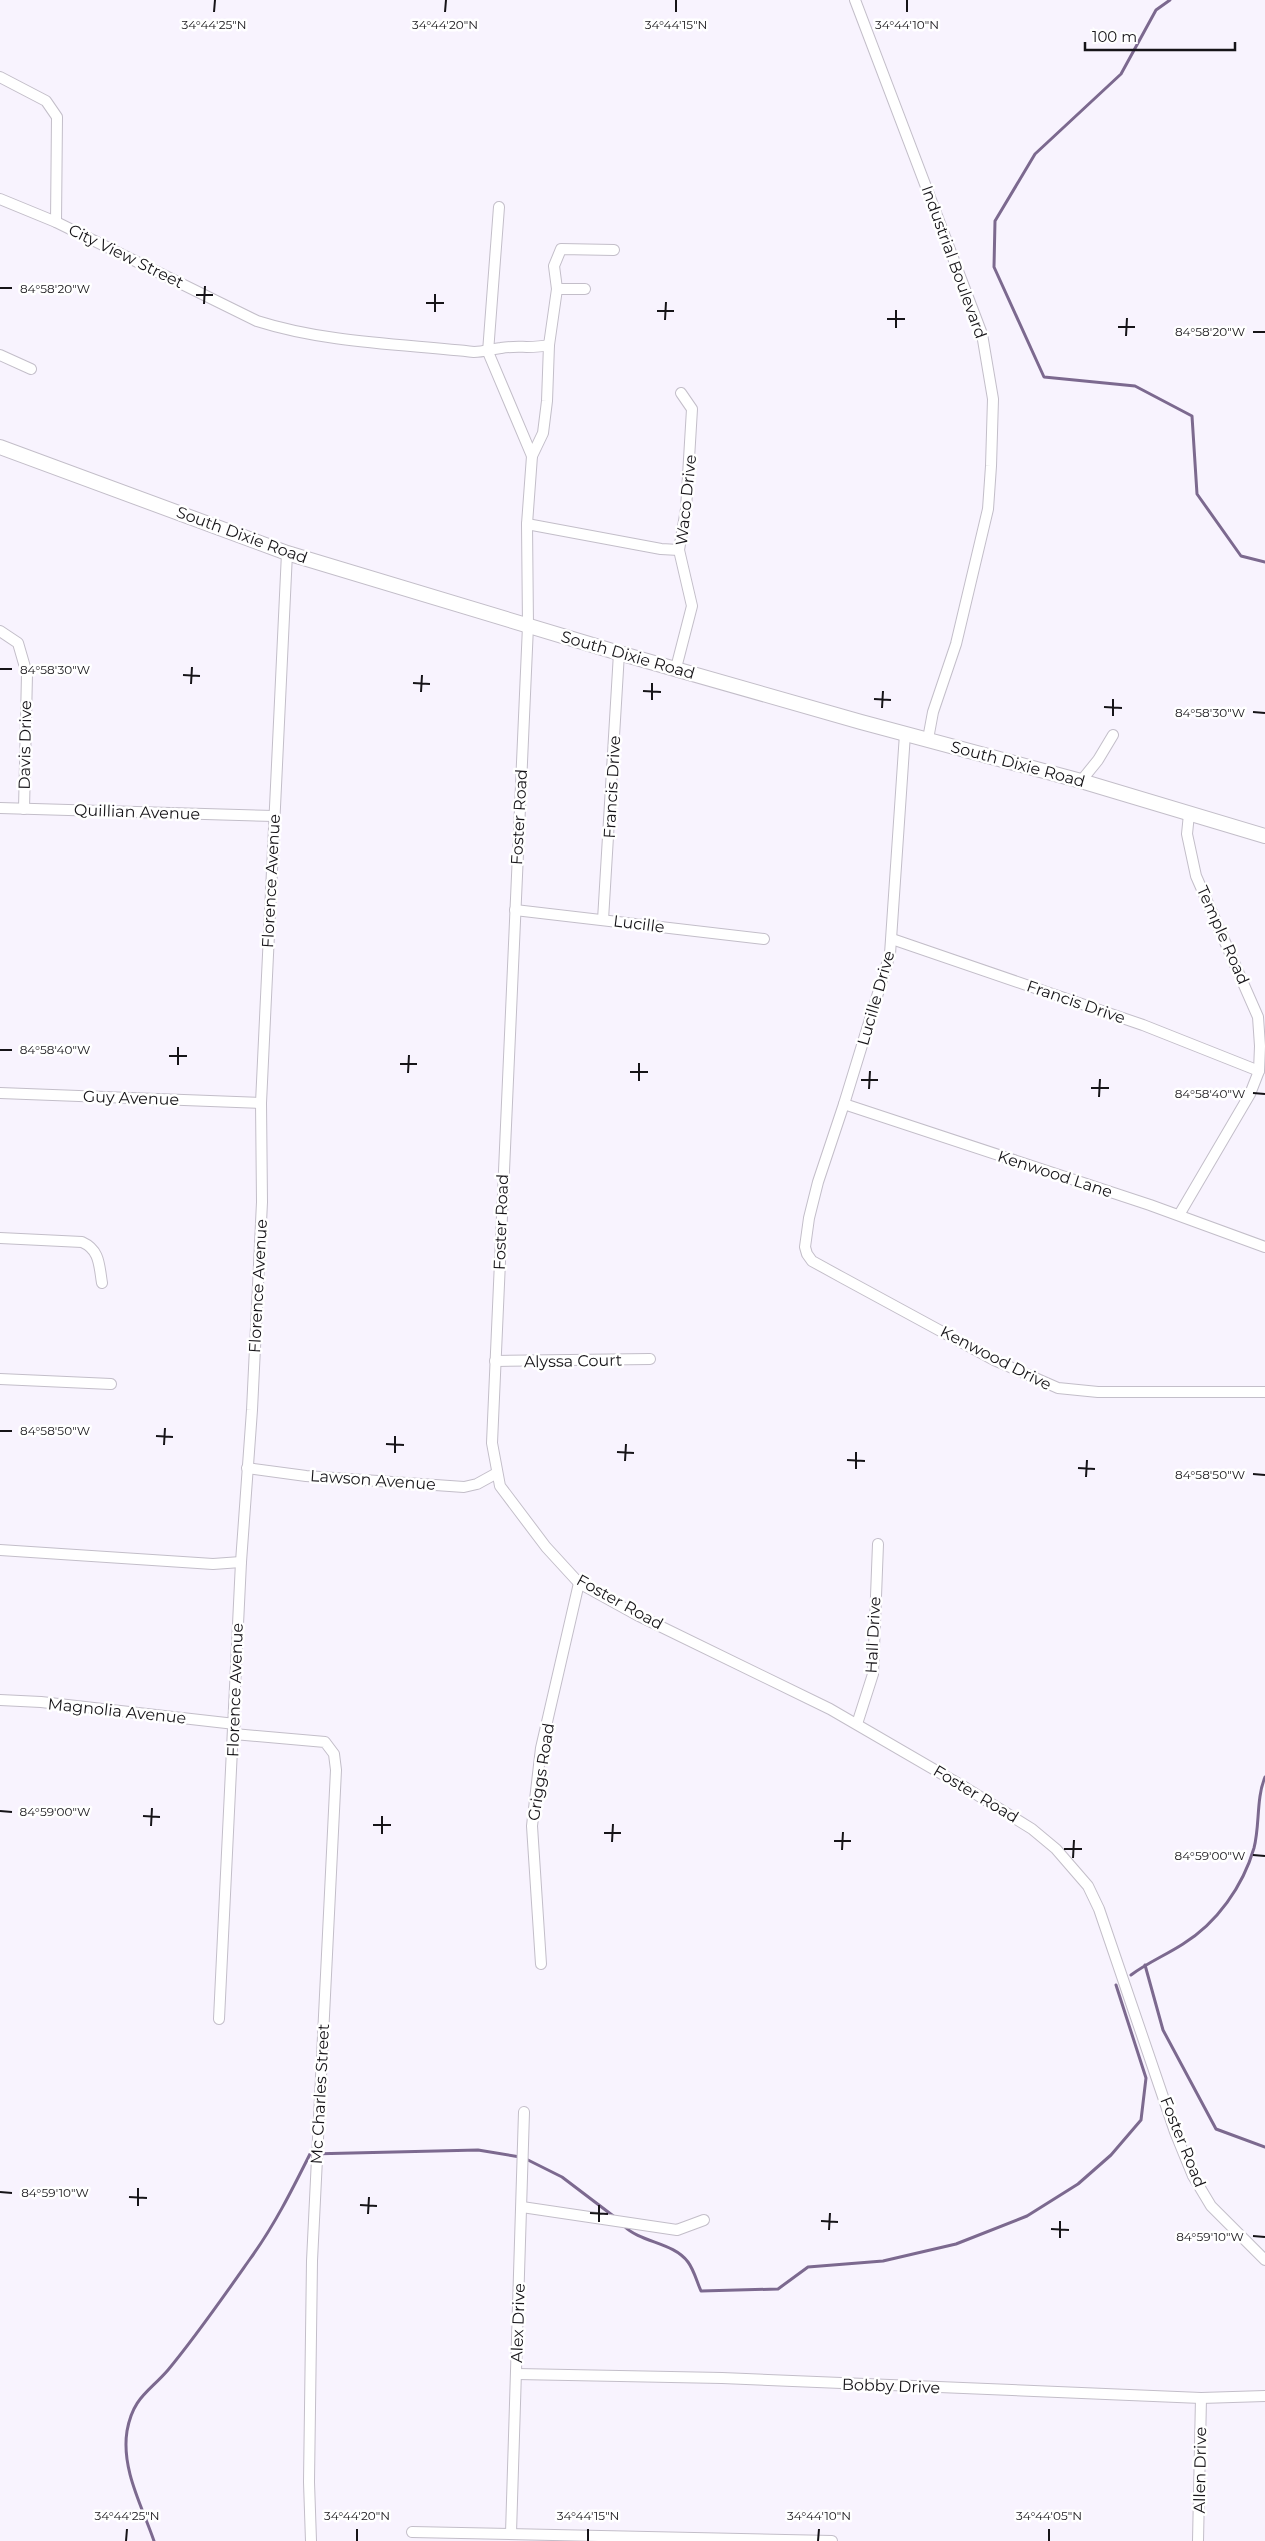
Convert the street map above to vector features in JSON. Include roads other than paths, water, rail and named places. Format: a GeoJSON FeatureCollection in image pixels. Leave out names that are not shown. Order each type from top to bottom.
{"type":"FeatureCollection","features":[{"type":"Feature","properties":{"kind":"main road","name":"South Dixie Road"},"geometry":{"type":"LineString","coordinates":[[0,446],[287,553],[619,653],[905,734],[1081,781],[1265,836]]}},
{"type":"Feature","properties":{"kind":"street","name":"Industrial Boulevard"},"geometry":{"type":"LineString","coordinates":[[855,0],[982,334],[993,399],[992,466],[988,509],[956,644],[933,712],[928,739]]}},
{"type":"Feature","properties":{"kind":"street"},"geometry":{"type":"LineString","coordinates":[[0,77],[46,101],[57,117],[56,222]]}},
{"type":"Feature","properties":{"kind":"street","name":"City View Street"},"geometry":{"type":"LineString","coordinates":[[0,199],[56,222],[257,321],[281,329],[316,335],[488,352],[502,347],[534,349],[549,345]]}},
{"type":"Feature","properties":{"kind":"street"},"geometry":{"type":"LineString","coordinates":[[499,207],[488,352],[532,456]]}},
{"type":"Feature","properties":{"kind":"street"},"geometry":{"type":"LineString","coordinates":[[528,626],[527,524],[532,456],[543,432],[547,401],[549,345],[557,289],[554,266],[561,249],[614,250]]}},
{"type":"Feature","properties":{"kind":"street"},"geometry":{"type":"LineString","coordinates":[[557,289],[585,289]]}},
{"type":"Feature","properties":{"kind":"street"},"geometry":{"type":"LineString","coordinates":[[0,355],[31,369]]}},
{"type":"Feature","properties":{"kind":"street","name":"Waco Drive"},"geometry":{"type":"LineString","coordinates":[[676,668],[692,606],[679,550],[686,509],[692,409],[681,393]]}},
{"type":"Feature","properties":{"kind":"street"},"geometry":{"type":"LineString","coordinates":[[527,524],[661,549],[679,550]]}},
{"type":"Feature","properties":{"kind":"street","name":"Florence Avenue"},"geometry":{"type":"LineString","coordinates":[[219,2019],[234,1729],[240,1562],[252,1410],[262,1212],[261,1103],[287,553]]}},
{"type":"Feature","properties":{"kind":"street","name":"Foster Road"},"geometry":{"type":"LineString","coordinates":[[528,626],[492,1443],[500,1486],[546,1548],[579,1584],[637,1615],[830,1708],[1032,1829],[1056,1849],[1088,1886],[1099,1909],[1175,2132],[1193,2176],[1211,2206],[1265,2260]]}},
{"type":"Feature","properties":{"kind":"street","name":"Davis Drive"},"geometry":{"type":"LineString","coordinates":[[0,631],[18,644],[26,674],[24,809]]}},
{"type":"Feature","properties":{"kind":"street","name":"Francis Drive"},"geometry":{"type":"LineString","coordinates":[[603,920],[619,653]]}},
{"type":"Feature","properties":{"kind":"street","name":"Lucille Drive"},"geometry":{"type":"LineString","coordinates":[[807,1254],[805,1247],[809,1218],[818,1182],[890,954],[905,734]]}},
{"type":"Feature","properties":{"kind":"street"},"geometry":{"type":"LineString","coordinates":[[1081,781],[1098,760],[1114,735]]}},
{"type":"Feature","properties":{"kind":"street","name":"Quillian Avenue"},"geometry":{"type":"LineString","coordinates":[[0,808],[274,816]]}},
{"type":"Feature","properties":{"kind":"street","name":"Temple Road"},"geometry":{"type":"LineString","coordinates":[[1179,1215],[1250,1094],[1258,1071],[1258,1017],[1196,876],[1187,834],[1190,814]]}},
{"type":"Feature","properties":{"kind":"street","name":"Lucille"},"geometry":{"type":"LineString","coordinates":[[515,910],[764,938]]}},
{"type":"Feature","properties":{"kind":"street","name":"Francis Drive"},"geometry":{"type":"LineString","coordinates":[[892,939],[1143,1025],[1258,1071]]}},
{"type":"Feature","properties":{"kind":"street","name":"Guy Avenue"},"geometry":{"type":"LineString","coordinates":[[0,1093],[261,1103]]}},
{"type":"Feature","properties":{"kind":"street","name":"Kenwood Lane"},"geometry":{"type":"LineString","coordinates":[[844,1104],[1179,1215],[1265,1247]]}},
{"type":"Feature","properties":{"kind":"street"},"geometry":{"type":"LineString","coordinates":[[0,1238],[82,1242],[97,1252],[102,1283]]}},
{"type":"Feature","properties":{"kind":"street","name":"Kenwood Drive"},"geometry":{"type":"LineString","coordinates":[[807,1254],[812,1261],[994,1360],[1058,1388],[1098,1392],[1265,1392]]}},
{"type":"Feature","properties":{"kind":"street","name":"Alyssa Court"},"geometry":{"type":"LineString","coordinates":[[495,1361],[650,1359]]}},
{"type":"Feature","properties":{"kind":"street"},"geometry":{"type":"LineString","coordinates":[[0,1379],[111,1384]]}},
{"type":"Feature","properties":{"kind":"street","name":"Lawson Avenue"},"geometry":{"type":"LineString","coordinates":[[247,1468],[306,1476],[464,1487],[478,1484],[497,1474]]}},
{"type":"Feature","properties":{"kind":"street","name":"Hall Drive"},"geometry":{"type":"LineString","coordinates":[[857,1724],[872,1674],[878,1544]]}},
{"type":"Feature","properties":{"kind":"street"},"geometry":{"type":"LineString","coordinates":[[0,1550],[213,1564],[240,1562]]}},
{"type":"Feature","properties":{"kind":"street","name":"Griggs Road"},"geometry":{"type":"LineString","coordinates":[[542,1964],[532,1826],[541,1748],[579,1584]]}},
{"type":"Feature","properties":{"kind":"street","name":"Magnolia Avenue"},"geometry":{"type":"LineString","coordinates":[[0,1700],[41,1702],[234,1729]]}},
{"type":"Feature","properties":{"kind":"street","name":"Mc Charles Street"},"geometry":{"type":"LineString","coordinates":[[234,1729],[325,1742],[334,1754],[336,1770],[312,2261],[309,2482],[311,2541]]}},
{"type":"Feature","properties":{"kind":"street","name":"Alex Drive"},"geometry":{"type":"LineString","coordinates":[[511,2533],[524,2112]]}},
{"type":"Feature","properties":{"kind":"street"},"geometry":{"type":"LineString","coordinates":[[522,2207],[677,2230],[704,2220]]}},
{"type":"Feature","properties":{"kind":"street","name":"Bobby Drive"},"geometry":{"type":"LineString","coordinates":[[517,2374],[722,2378],[1201,2398],[1265,2396]]}},
{"type":"Feature","properties":{"kind":"street","name":"Allen Drive"},"geometry":{"type":"LineString","coordinates":[[1198,2541],[1201,2398]]}},
{"type":"Feature","properties":{"kind":"street"},"geometry":{"type":"LineString","coordinates":[[412,2532],[832,2541]]}},
{"type":"Feature","properties":{"kind":"waterway"},"geometry":{"type":"LineString","coordinates":[[1170,0],[1156,10],[1121,74],[1035,154],[995,221],[994,267],[1044,377],[1135,386],[1192,416],[1197,494],[1241,556],[1265,562]]}},
{"type":"Feature","properties":{"kind":"waterway"},"geometry":{"type":"LineString","coordinates":[[1131,1975],[1195,1935],[1218,1914],[1236,1890],[1254,1848],[1260,1794],[1265,1777]]}},
{"type":"Feature","properties":{"kind":"waterway"},"geometry":{"type":"LineString","coordinates":[[1145,1965],[1163,2030],[1216,2129],[1265,2147]]}},
{"type":"Feature","properties":{"kind":"waterway"},"geometry":{"type":"LineString","coordinates":[[624,2226],[631,2232],[666,2246],[682,2255],[694,2272],[701,2291],[778,2289],[808,2267],[883,2261],[956,2244],[1027,2216],[1078,2184],[1111,2155],[1141,2120],[1146,2078],[1116,1985]]}},
{"type":"Feature","properties":{"kind":"waterway"},"geometry":{"type":"LineString","coordinates":[[154,2541],[134,2487],[127,2459],[127,2431],[133,2410],[189,2343],[259,2246],[282,2208],[310,2154],[478,2150],[520,2157]]}},
{"type":"Feature","properties":{"kind":"waterway"},"geometry":{"type":"LineString","coordinates":[[526,2159],[562,2177],[616,2218]]}}]}
